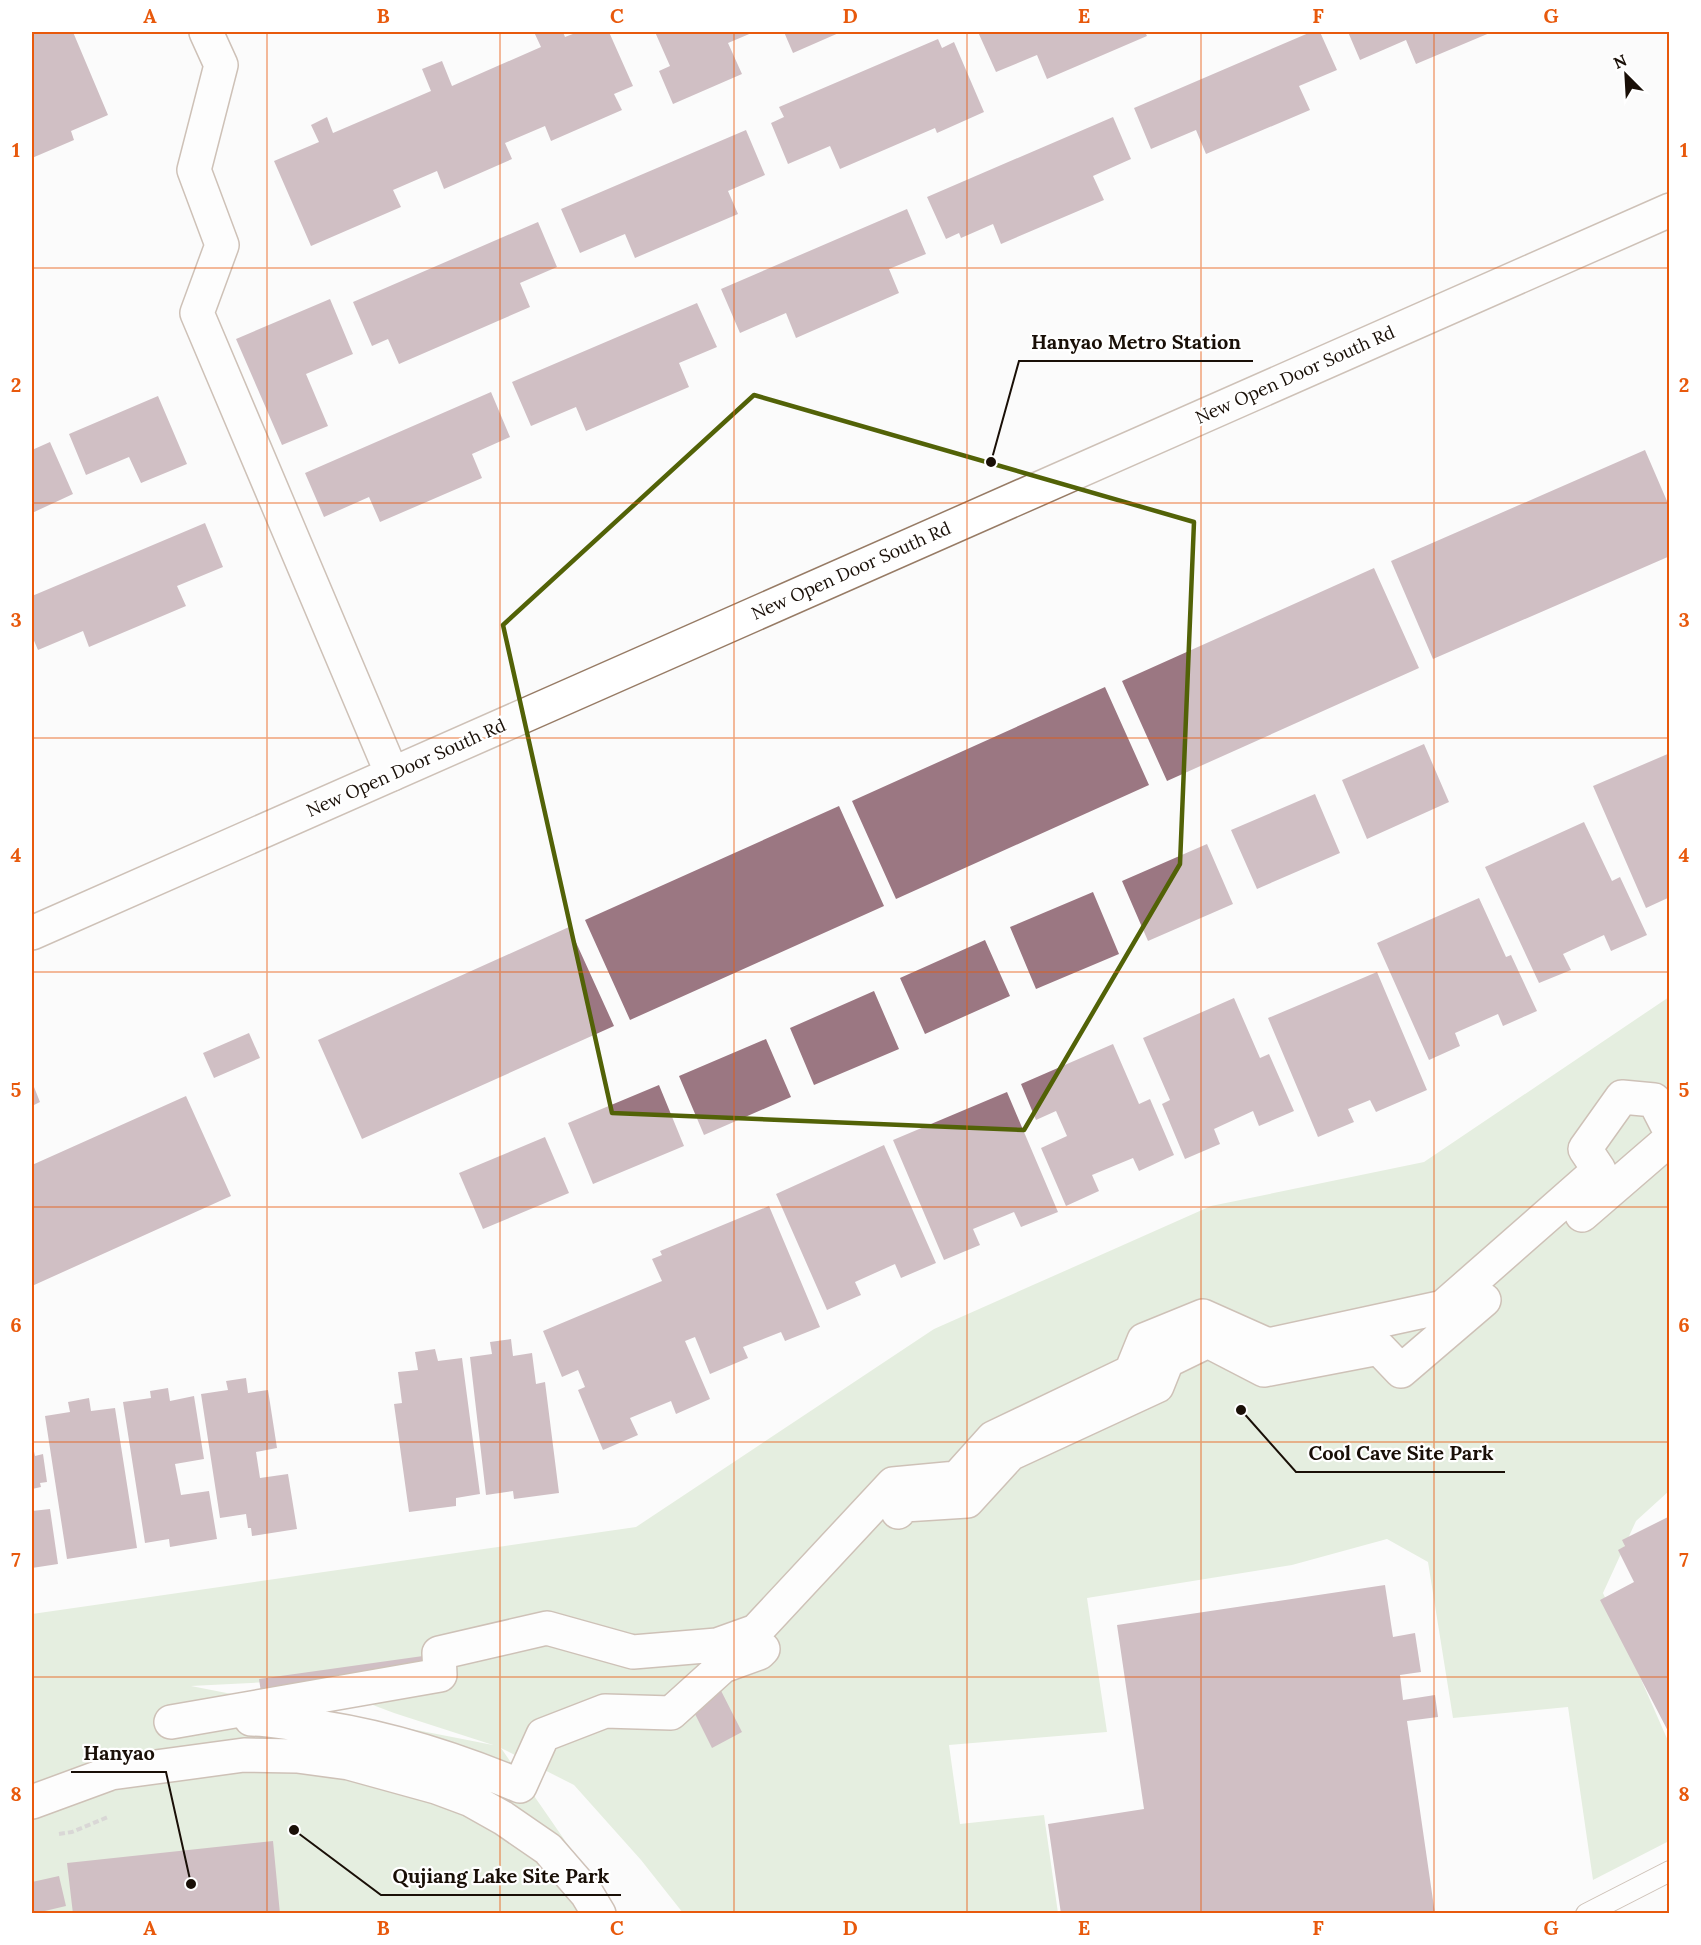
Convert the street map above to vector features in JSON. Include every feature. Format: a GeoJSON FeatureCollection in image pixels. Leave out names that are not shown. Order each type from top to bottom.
{"type":"FeatureCollection","features":[{"type":"Feature","properties":{"kind":"street"},"geometry":{"type":"LineString","coordinates":[[206,32],[221,65],[194,170],[222,245],[197,313],[392,774]]}},
{"type":"Feature","properties":{"kind":"street","name":"New Open Door South Rd"},"geometry":{"type":"LineString","coordinates":[[32,933],[1670,210]]}},
{"type":"Feature","properties":{"kind":"street"},"geometry":{"type":"LineString","coordinates":[[1670,1131],[1654,1100],[1622,1097],[1585,1149],[1599,1170],[1443,1307],[1268,1345],[1203,1316],[1144,1340],[1131,1372],[993,1438],[957,1478],[893,1484],[756,1631],[717,1645],[633,1652],[547,1628],[439,1653],[440,1675],[171,1722],[257,1719],[337,1729],[409,1747],[520,1786],[543,1735],[605,1711],[672,1713],[723,1666],[759,1653],[904,1505],[967,1501],[1010,1454],[1157,1386],[1167,1361],[1208,1341],[1264,1370],[1379,1348],[1401,1371],[1670,1139]]}},
{"type":"Feature","properties":{"kind":"street"},"geometry":{"type":"LineString","coordinates":[[32,1802],[111,1773],[244,1755],[297,1756],[349,1762],[436,1787],[471,1800],[502,1818],[548,1849],[587,1894],[599,1914]]}},
{"type":"Feature","properties":{"kind":"lane"},"geometry":{"type":"LineString","coordinates":[[1586,1914],[1670,1871]]}},
{"type":"Feature","properties":{"kind":"path"},"geometry":{"type":"LineString","coordinates":[[52,1835],[72,1832],[113,1815]]}},
{"type":"Feature","properties":{"kind":"highlighted area"},"geometry":{"type":"Polygon","coordinates":[[[754,395],[1194,522],[1180,864],[1024,1130],[612,1113],[503,625],[754,395]]]}},
{"type":"Feature","properties":{"kind":"green space"},"geometry":{"type":"Polygon","coordinates":[[[1669,997],[1669,1491],[1636,1521],[1603,1593],[1669,1743],[1669,1841],[1593,1880],[1568,1707],[1453,1718],[1428,1562],[1387,1539],[1292,1565],[1087,1598],[1107,1732],[949,1745],[960,1824],[1044,1815],[1058,1913],[683,1913],[641,1860],[574,1785],[501,1748],[615,1913],[32,1913],[32,1614],[636,1527],[934,1329],[1211,1206],[1424,1162],[1669,997]],[[307,1680],[191,1686],[493,1745],[394,1713],[307,1680]]]}},
{"type":"Feature","properties":{"kind":"building"},"geometry":{"type":"Polygon","coordinates":[[[32,32],[73,32],[108,115],[71,131],[74,140],[32,158],[32,32]]]}},
{"type":"Feature","properties":{"kind":"building"},"geometry":{"type":"Polygon","coordinates":[[[534,32],[563,32],[565,37],[578,32],[609,32],[633,86],[614,94],[622,110],[551,141],[545,126],[505,143],[512,159],[444,189],[437,171],[393,190],[401,207],[311,246],[274,161],[319,142],[311,125],[327,117],[333,133],[431,91],[422,69],[442,61],[452,86],[541,47],[534,32]]]}},
{"type":"Feature","properties":{"kind":"building"},"geometry":{"type":"Polygon","coordinates":[[[655,32],[754,32],[728,43],[742,74],[673,104],[659,71],[670,66],[655,32]]]}},
{"type":"Feature","properties":{"kind":"building"},"geometry":{"type":"Polygon","coordinates":[[[784,32],[841,32],[793,53],[784,32]]]}},
{"type":"Feature","properties":{"kind":"building"},"geometry":{"type":"Polygon","coordinates":[[[978,32],[1145,32],[1147,36],[1047,79],[1037,55],[996,72],[978,32]]]}},
{"type":"Feature","properties":{"kind":"building"},"geometry":{"type":"Polygon","coordinates":[[[1311,32],[1320,32],[1337,70],[1299,86],[1310,110],[1206,154],[1196,130],[1151,149],[1134,108],[1311,32]]]}},
{"type":"Feature","properties":{"kind":"building"},"geometry":{"type":"Polygon","coordinates":[[[1348,32],[1492,32],[1416,64],[1406,40],[1360,60],[1348,32]]]}},
{"type":"Feature","properties":{"kind":"building"},"geometry":{"type":"Polygon","coordinates":[[[938,39],[942,48],[954,42],[984,112],[937,133],[935,128],[840,169],[830,146],[788,164],[771,123],[784,117],[779,107],[938,39]]]}},
{"type":"Feature","properties":{"kind":"building"},"geometry":{"type":"Polygon","coordinates":[[[1113,117],[1131,159],[1093,176],[1104,200],[1001,244],[993,224],[961,238],[959,233],[946,239],[927,197],[1113,117]]]}},
{"type":"Feature","properties":{"kind":"building"},"geometry":{"type":"Polygon","coordinates":[[[746,130],[765,175],[728,191],[738,214],[635,258],[625,234],[580,253],[561,209],[746,130]]]}},
{"type":"Feature","properties":{"kind":"building"},"geometry":{"type":"Polygon","coordinates":[[[907,209],[926,254],[889,269],[899,293],[796,338],[786,313],[740,333],[721,289],[907,209]]]}},
{"type":"Feature","properties":{"kind":"building"},"geometry":{"type":"Polygon","coordinates":[[[538,222],[557,267],[520,283],[530,307],[399,364],[388,339],[372,346],[353,302],[538,222]]]}},
{"type":"Feature","properties":{"kind":"building"},"geometry":{"type":"Polygon","coordinates":[[[330,299],[353,354],[306,374],[328,426],[282,445],[236,339],[330,299]]]}},
{"type":"Feature","properties":{"kind":"building"},"geometry":{"type":"Polygon","coordinates":[[[697,303],[717,347],[679,363],[689,387],[586,431],[576,407],[531,426],[512,382],[697,303]]]}},
{"type":"Feature","properties":{"kind":"building"},"geometry":{"type":"Polygon","coordinates":[[[491,392],[510,437],[472,454],[482,478],[380,522],[369,497],[324,517],[305,473],[491,392]]]}},
{"type":"Feature","properties":{"kind":"building"},"geometry":{"type":"Polygon","coordinates":[[[158,396],[187,464],[141,483],[129,457],[86,475],[69,434],[158,396]]]}},
{"type":"Feature","properties":{"kind":"building"},"geometry":{"type":"Polygon","coordinates":[[[50,442],[73,494],[32,513],[32,450],[50,442]]]}},
{"type":"Feature","properties":{"kind":"building"},"geometry":{"type":"Polygon","coordinates":[[[1645,450],[1670,508],[1670,556],[1433,659],[1391,561],[1645,450]]]}},
{"type":"Feature","properties":{"kind":"building"},"geometry":{"type":"Polygon","coordinates":[[[205,523],[223,567],[177,586],[186,606],[89,647],[83,631],[38,650],[32,636],[32,596],[205,523]]]}},
{"type":"Feature","properties":{"kind":"building"},"geometry":{"type":"Polygon","coordinates":[[[1374,568],[1419,668],[1167,781],[1122,681],[1374,568]]]}},
{"type":"Feature","properties":{"kind":"building"},"geometry":{"type":"Polygon","coordinates":[[[1105,687],[1149,785],[896,899],[852,801],[1105,687]]]}},
{"type":"Feature","properties":{"kind":"building"},"geometry":{"type":"Polygon","coordinates":[[[1424,744],[1449,802],[1367,839],[1342,780],[1424,744]]]}},
{"type":"Feature","properties":{"kind":"building"},"geometry":{"type":"Polygon","coordinates":[[[1670,753],[1670,897],[1646,908],[1593,786],[1670,753]]]}},
{"type":"Feature","properties":{"kind":"building"},"geometry":{"type":"Polygon","coordinates":[[[1315,794],[1340,853],[1257,889],[1231,830],[1315,794]]]}},
{"type":"Feature","properties":{"kind":"building"},"geometry":{"type":"Polygon","coordinates":[[[839,806],[884,906],[630,1020],[585,920],[839,806]]]}},
{"type":"Feature","properties":{"kind":"building"},"geometry":{"type":"Polygon","coordinates":[[[1584,822],[1612,881],[1620,877],[1647,935],[1611,951],[1604,935],[1563,954],[1571,970],[1539,983],[1485,867],[1584,822]]]}},
{"type":"Feature","properties":{"kind":"building"},"geometry":{"type":"Polygon","coordinates":[[[1207,844],[1233,904],[1148,941],[1122,881],[1207,844]]]}},
{"type":"Feature","properties":{"kind":"building"},"geometry":{"type":"Polygon","coordinates":[[[1093,892],[1119,954],[1036,989],[1010,927],[1093,892]]]}},
{"type":"Feature","properties":{"kind":"building"},"geometry":{"type":"Polygon","coordinates":[[[1479,898],[1506,957],[1511,955],[1537,1011],[1503,1026],[1498,1014],[1455,1033],[1460,1046],[1429,1060],[1377,943],[1479,898]]]}},
{"type":"Feature","properties":{"kind":"building"},"geometry":{"type":"Polygon","coordinates":[[[569,927],[614,1026],[362,1139],[318,1040],[569,927]]]}},
{"type":"Feature","properties":{"kind":"building"},"geometry":{"type":"Polygon","coordinates":[[[985,940],[1010,996],[925,1034],[900,978],[985,940]]]}},
{"type":"Feature","properties":{"kind":"building"},"geometry":{"type":"Polygon","coordinates":[[[1377,972],[1427,1090],[1376,1112],[1370,1100],[1348,1109],[1354,1122],[1318,1137],[1268,1018],[1377,972]]]}},
{"type":"Feature","properties":{"kind":"building"},"geometry":{"type":"Polygon","coordinates":[[[874,991],[899,1049],[814,1085],[790,1028],[874,991]]]}},
{"type":"Feature","properties":{"kind":"building"},"geometry":{"type":"Polygon","coordinates":[[[1234,998],[1260,1058],[1269,1054],[1294,1111],[1259,1126],[1253,1111],[1214,1129],[1220,1144],[1185,1159],[1162,1104],[1170,1100],[1143,1038],[1234,998]]]}},
{"type":"Feature","properties":{"kind":"building"},"geometry":{"type":"Polygon","coordinates":[[[249,1033],[260,1058],[214,1078],[203,1053],[249,1033]]]}},
{"type":"Feature","properties":{"kind":"building"},"geometry":{"type":"Polygon","coordinates":[[[766,1039],[791,1097],[704,1135],[679,1076],[766,1039]]]}},
{"type":"Feature","properties":{"kind":"building"},"geometry":{"type":"Polygon","coordinates":[[[1113,1044],[1139,1104],[1150,1099],[1174,1155],[1139,1171],[1133,1158],[1092,1175],[1099,1191],[1066,1206],[1041,1148],[1067,1136],[1056,1111],[1036,1120],[1021,1084],[1113,1044]]]}},
{"type":"Feature","properties":{"kind":"building"},"geometry":{"type":"Polygon","coordinates":[[[32,1082],[40,1102],[32,1106],[32,1082]]]}},
{"type":"Feature","properties":{"kind":"building"},"geometry":{"type":"Polygon","coordinates":[[[659,1085],[684,1146],[593,1184],[568,1123],[659,1085]]]}},
{"type":"Feature","properties":{"kind":"building"},"geometry":{"type":"Polygon","coordinates":[[[1007,1092],[1058,1212],[1021,1227],[1014,1212],[973,1229],[980,1245],[944,1260],[893,1140],[1007,1092]]]}},
{"type":"Feature","properties":{"kind":"building"},"geometry":{"type":"Polygon","coordinates":[[[186,1096],[231,1196],[32,1286],[32,1165],[186,1096]]]}},
{"type":"Feature","properties":{"kind":"building"},"geometry":{"type":"Polygon","coordinates":[[[545,1137],[569,1193],[483,1229],[459,1173],[545,1137]]]}},
{"type":"Feature","properties":{"kind":"building"},"geometry":{"type":"Polygon","coordinates":[[[884,1145],[936,1263],[901,1278],[895,1264],[855,1282],[861,1295],[827,1310],[776,1194],[884,1145]]]}},
{"type":"Feature","properties":{"kind":"building"},"geometry":{"type":"Polygon","coordinates":[[[769,1206],[820,1327],[785,1341],[781,1332],[743,1347],[748,1358],[710,1374],[695,1337],[685,1341],[710,1399],[676,1414],[671,1401],[630,1418],[638,1435],[603,1450],[578,1390],[585,1387],[578,1370],[562,1377],[543,1331],[662,1281],[652,1259],[662,1255],[660,1251],[769,1206]]]}},
{"type":"Feature","properties":{"kind":"building"},"geometry":{"type":"Polygon","coordinates":[[[511,1339],[513,1356],[532,1353],[536,1384],[545,1382],[559,1493],[514,1499],[513,1491],[486,1495],[470,1357],[492,1354],[490,1342],[511,1339]]]}},
{"type":"Feature","properties":{"kind":"building"},"geometry":{"type":"Polygon","coordinates":[[[435,1349],[438,1361],[462,1358],[480,1494],[456,1498],[456,1506],[409,1512],[394,1404],[402,1403],[398,1372],[418,1370],[415,1352],[435,1349]]]}},
{"type":"Feature","properties":{"kind":"building"},"geometry":{"type":"Polygon","coordinates":[[[246,1378],[248,1393],[268,1390],[277,1448],[256,1452],[260,1478],[288,1474],[297,1529],[252,1536],[246,1514],[220,1518],[201,1394],[228,1390],[226,1381],[246,1378]]]}},
{"type":"Feature","properties":{"kind":"building"},"geometry":{"type":"Polygon","coordinates":[[[168,1388],[170,1401],[194,1396],[204,1459],[175,1464],[181,1495],[209,1491],[217,1539],[170,1547],[169,1539],[145,1543],[123,1402],[151,1398],[150,1391],[168,1388]]]}},
{"type":"Feature","properties":{"kind":"building"},"geometry":{"type":"Polygon","coordinates":[[[89,1398],[91,1411],[115,1408],[137,1548],[67,1559],[45,1416],[70,1412],[68,1402],[89,1398]]]}},
{"type":"Feature","properties":{"kind":"building"},"geometry":{"type":"Polygon","coordinates":[[[32,1442],[35,1456],[43,1454],[47,1482],[40,1483],[41,1487],[32,1489],[32,1442]]]}},
{"type":"Feature","properties":{"kind":"building"},"geometry":{"type":"Polygon","coordinates":[[[50,1509],[58,1564],[32,1568],[32,1511],[50,1509]]]}},
{"type":"Feature","properties":{"kind":"building"},"geometry":{"type":"Polygon","coordinates":[[[1670,1516],[1670,1735],[1600,1600],[1634,1582],[1618,1550],[1625,1546],[1622,1540],[1670,1516]]]}},
{"type":"Feature","properties":{"kind":"building"},"geometry":{"type":"Polygon","coordinates":[[[1385,1585],[1393,1637],[1415,1633],[1421,1672],[1400,1675],[1403,1700],[1435,1695],[1438,1717],[1407,1721],[1435,1914],[1061,1914],[1048,1824],[1144,1809],[1117,1625],[1385,1585]]]}},
{"type":"Feature","properties":{"kind":"building"},"geometry":{"type":"Polygon","coordinates":[[[423,1656],[427,1688],[264,1712],[259,1679],[423,1656]]]}},
{"type":"Feature","properties":{"kind":"building"},"geometry":{"type":"Polygon","coordinates":[[[711,1671],[742,1732],[712,1748],[681,1686],[711,1671]]]}},
{"type":"Feature","properties":{"kind":"building"},"geometry":{"type":"Polygon","coordinates":[[[273,1841],[280,1914],[73,1914],[67,1863],[273,1841]]]}},
{"type":"Feature","properties":{"kind":"building"},"geometry":{"type":"Polygon","coordinates":[[[59,1876],[66,1906],[32,1914],[32,1882],[59,1876]]]}},
{"type":"Feature","properties":{"kind":"place","name":"Hanyao Metro Station"},"geometry":{"type":"Point","coordinates":[991,462]}},
{"type":"Feature","properties":{"kind":"place","name":"Cool Cave Site Park"},"geometry":{"type":"Point","coordinates":[1241,1410]}},
{"type":"Feature","properties":{"kind":"place","name":"Qujiang Lake Site Park"},"geometry":{"type":"Point","coordinates":[294,1830]}},
{"type":"Feature","properties":{"kind":"place","name":"Hanyao"},"geometry":{"type":"Point","coordinates":[191,1884]}}]}
